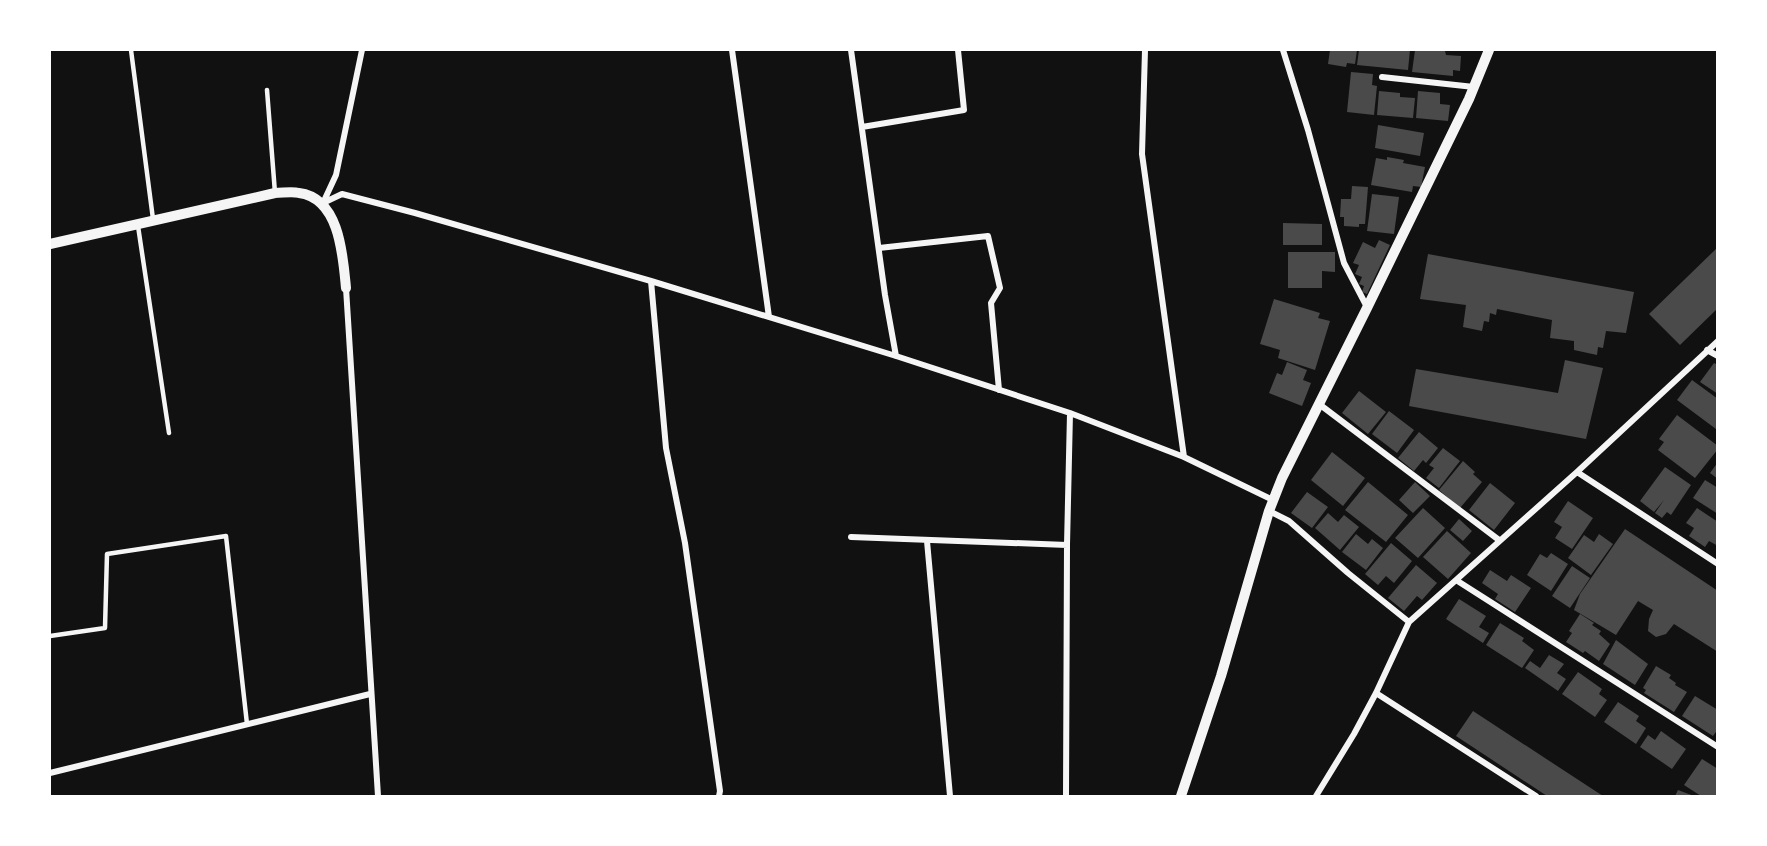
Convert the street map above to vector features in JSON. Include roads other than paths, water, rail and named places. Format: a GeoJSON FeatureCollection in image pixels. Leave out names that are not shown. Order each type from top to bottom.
{"type":"FeatureCollection","features":[{"type":"Feature","properties":{"kind":"street"},"geometry":{"type":"LineString","coordinates":[[323,203],[336,176],[362,50]]}},
{"type":"Feature","properties":{"kind":"street"},"geometry":{"type":"LineString","coordinates":[[732,50],[769,317]]}},
{"type":"Feature","properties":{"kind":"street"},"geometry":{"type":"LineString","coordinates":[[851,50],[896,356]]}},
{"type":"Feature","properties":{"kind":"street"},"geometry":{"type":"LineString","coordinates":[[862,127],[964,110],[958,50]]}},
{"type":"Feature","properties":{"kind":"street"},"geometry":{"type":"LineString","coordinates":[[1145,50],[1142,154],[1184,457]]}},
{"type":"Feature","properties":{"kind":"street"},"geometry":{"type":"LineString","coordinates":[[1283,50],[1308,130],[1344,263],[1368,308]]}},
{"type":"Feature","properties":{"kind":"street"},"geometry":{"type":"LineString","coordinates":[[1181,796],[1221,676],[1269,511],[1282,478],[1368,308],[1474,87],[1489,50]]}},
{"type":"Feature","properties":{"kind":"street"},"geometry":{"type":"LineString","coordinates":[[1382,77],[1474,87]]}},
{"type":"Feature","properties":{"kind":"street"},"geometry":{"type":"LineString","coordinates":[[50,244],[275,193],[302,193],[323,203],[341,244],[346,288],[378,796]]}},
{"type":"Feature","properties":{"kind":"street"},"geometry":{"type":"LineString","coordinates":[[323,203],[342,194],[415,213],[651,281],[896,356],[1070,413],[1184,457],[1273,500]]}},
{"type":"Feature","properties":{"kind":"street"},"geometry":{"type":"LineString","coordinates":[[879,248],[988,236],[1000,288],[991,303],[999,390]]}},
{"type":"Feature","properties":{"kind":"street"},"geometry":{"type":"LineString","coordinates":[[651,281],[666,448],[685,543],[720,791],[718,796]]}},
{"type":"Feature","properties":{"kind":"street"},"geometry":{"type":"LineString","coordinates":[[1316,796],[1376,693],[1409,622],[1577,472],[1718,340]]}},
{"type":"Feature","properties":{"kind":"street"},"geometry":{"type":"LineString","coordinates":[[1707,350],[1718,356]]}},
{"type":"Feature","properties":{"kind":"street"},"geometry":{"type":"LineString","coordinates":[[1319,404],[1499,540]]}},
{"type":"Feature","properties":{"kind":"street"},"geometry":{"type":"LineString","coordinates":[[1066,796],[1070,413]]}},
{"type":"Feature","properties":{"kind":"street"},"geometry":{"type":"LineString","coordinates":[[1577,472],[1718,564]]}},
{"type":"Feature","properties":{"kind":"street"},"geometry":{"type":"LineString","coordinates":[[1269,511],[1289,521],[1409,622]]}},
{"type":"Feature","properties":{"kind":"street"},"geometry":{"type":"LineString","coordinates":[[851,537],[1067,545]]}},
{"type":"Feature","properties":{"kind":"street"},"geometry":{"type":"LineString","coordinates":[[927,541],[950,796]]}},
{"type":"Feature","properties":{"kind":"street"},"geometry":{"type":"LineString","coordinates":[[1456,580],[1718,747]]}},
{"type":"Feature","properties":{"kind":"street"},"geometry":{"type":"LineString","coordinates":[[50,773],[370,693]]}},
{"type":"Feature","properties":{"kind":"street"},"geometry":{"type":"LineString","coordinates":[[1376,693],[1536,796]]}},
{"type":"Feature","properties":{"kind":"lane"},"geometry":{"type":"LineString","coordinates":[[131,50],[153,219]]}},
{"type":"Feature","properties":{"kind":"lane"},"geometry":{"type":"LineString","coordinates":[[267,90],[275,193]]}},
{"type":"Feature","properties":{"kind":"lane"},"geometry":{"type":"LineString","coordinates":[[138,223],[168,433]]}},
{"type":"Feature","properties":{"kind":"lane"},"geometry":{"type":"LineString","coordinates":[[50,636],[105,628],[107,555],[226,536],[247,724]]}}]}
